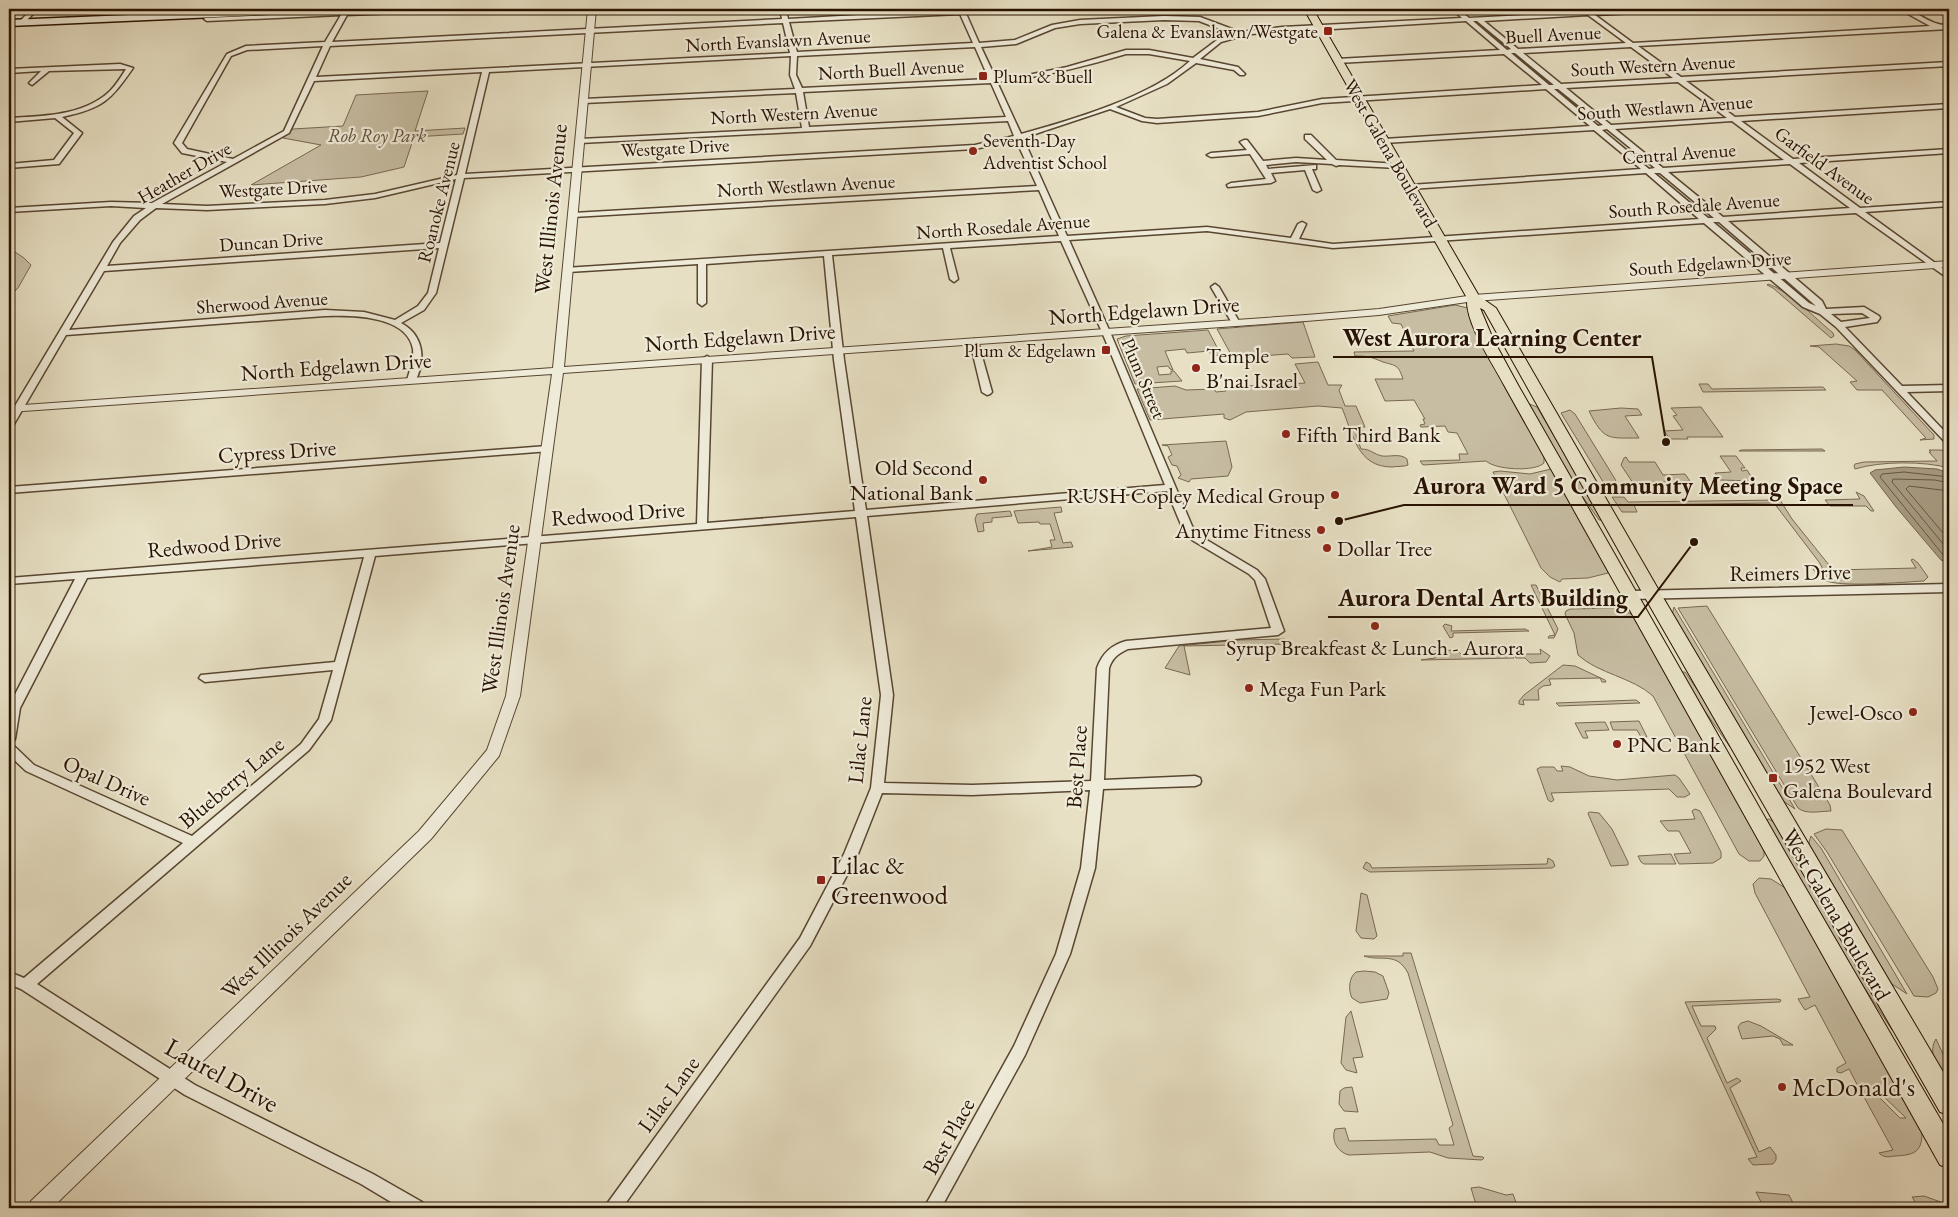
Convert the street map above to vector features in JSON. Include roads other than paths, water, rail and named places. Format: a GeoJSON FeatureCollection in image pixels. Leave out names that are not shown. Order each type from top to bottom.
{"type":"FeatureCollection","features":[{"type":"Feature","properties":{"kind":"main road"},"geometry":{"type":"LineString","coordinates":[[9,24],[172,12],[210,14],[328,9]]}},
{"type":"Feature","properties":{"kind":"main road","name":"West Galena Boulevard"},"geometry":{"type":"LineString","coordinates":[[1308,9],[1474,298],[1489,308],[1652,594],[1949,1104]]}},
{"type":"Feature","properties":{"kind":"main road","name":"West Galena Boulevard"},"geometry":{"type":"LineString","coordinates":[[1474,298],[1473,308],[1486,339],[1949,1157]]}},
{"type":"Feature","properties":{"kind":"main road"},"geometry":{"type":"LineString","coordinates":[[1511,384],[1521,389],[1528,400],[1542,403]]}},
{"type":"Feature","properties":{"kind":"main road"},"geometry":{"type":"LineString","coordinates":[[1703,724],[1729,750],[1764,809],[1784,821]]}},
{"type":"Feature","properties":{"kind":"street"},"geometry":{"type":"LineString","coordinates":[[22,23],[35,9]]}},
{"type":"Feature","properties":{"kind":"street"},"geometry":{"type":"LineString","coordinates":[[210,14],[445,9]]}},
{"type":"Feature","properties":{"kind":"street","name":"West Illinois Avenue"},"geometry":{"type":"LineString","coordinates":[[38,1208],[425,834],[494,752],[514,696],[558,370],[592,9]]}},
{"type":"Feature","properties":{"kind":"street"},"geometry":{"type":"LineString","coordinates":[[783,9],[794,54],[793,75],[799,90],[806,128]]}},
{"type":"Feature","properties":{"kind":"street"},"geometry":{"type":"LineString","coordinates":[[1455,9],[1806,305],[1823,312],[1839,325],[1949,441]]}},
{"type":"Feature","properties":{"kind":"street"},"geometry":{"type":"LineString","coordinates":[[1466,9],[1787,275],[1819,303],[1823,312]]}},
{"type":"Feature","properties":{"kind":"street","name":"Westgate Drive"},"geometry":{"type":"LineString","coordinates":[[9,210],[102,204],[207,208],[325,202],[376,196],[461,176],[960,148],[1020,137],[1061,125],[1110,107],[1172,80],[1194,60],[1220,41],[1239,34],[1256,31],[1587,11],[1675,9]]}},
{"type":"Feature","properties":{"kind":"street"},"geometry":{"type":"LineString","coordinates":[[1902,9],[1949,34]]}},
{"type":"Feature","properties":{"kind":"street"},"geometry":{"type":"LineString","coordinates":[[234,161],[186,151],[178,143],[229,55],[239,50],[254,47],[785,21],[961,10]]}},
{"type":"Feature","properties":{"kind":"street","name":"Plum Street"},"geometry":{"type":"LineString","coordinates":[[961,10],[1020,137],[1106,332],[1170,488]]}},
{"type":"Feature","properties":{"kind":"street","name":"Heather Drive"},"geometry":{"type":"LineString","coordinates":[[9,424],[14,408],[64,333],[128,226],[155,205],[287,132],[328,43],[346,11]]}},
{"type":"Feature","properties":{"kind":"street","name":"Garfield Avenue"},"geometry":{"type":"LineString","coordinates":[[1587,11],[1949,276]]}},
{"type":"Feature","properties":{"kind":"street","name":"North Evanslawn Avenue"},"geometry":{"type":"LineString","coordinates":[[312,79],[976,45],[1016,42],[1054,26],[1080,22],[1155,18],[1200,19],[1239,34]]}},
{"type":"Feature","properties":{"kind":"street","name":"Buell Avenue"},"geometry":{"type":"LineString","coordinates":[[1338,61],[1949,27]]}},
{"type":"Feature","properties":{"kind":"street","name":"North Buell Avenue"},"geometry":{"type":"LineString","coordinates":[[584,101],[1028,77],[1068,69],[1126,52],[1149,52],[1194,60],[1236,68],[1242,74]]}},
{"type":"Feature","properties":{"kind":"street","name":"South Western Avenue"},"geometry":{"type":"LineString","coordinates":[[1359,98],[1949,64]]}},
{"type":"Feature","properties":{"kind":"street"},"geometry":{"type":"LineString","coordinates":[[9,71],[120,66],[130,68],[112,93],[101,101],[58,116],[9,120]]}},
{"type":"Feature","properties":{"kind":"street"},"geometry":{"type":"LineString","coordinates":[[32,83],[48,69]]}},
{"type":"Feature","properties":{"kind":"street","name":"Roanoke Avenue"},"geometry":{"type":"LineString","coordinates":[[394,323],[421,308],[432,293],[486,70]]}},
{"type":"Feature","properties":{"kind":"street"},"geometry":{"type":"LineString","coordinates":[[1110,107],[1144,120],[1157,121],[1258,114],[1322,101],[1359,98]]}},
{"type":"Feature","properties":{"kind":"street","name":"South Westlawn Avenue"},"geometry":{"type":"LineString","coordinates":[[1384,141],[1949,106]]}},
{"type":"Feature","properties":{"kind":"street"},"geometry":{"type":"LineString","coordinates":[[9,166],[56,162],[78,132],[58,116]]}},
{"type":"Feature","properties":{"kind":"street","name":"North Western Avenue"},"geometry":{"type":"LineString","coordinates":[[580,141],[1010,119]]}},
{"type":"Feature","properties":{"kind":"street"},"geometry":{"type":"LineString","coordinates":[[1308,137],[1336,164]]}},
{"type":"Feature","properties":{"kind":"street"},"geometry":{"type":"LineString","coordinates":[[1231,185],[1271,181],[1262,163],[1244,142]]}},
{"type":"Feature","properties":{"kind":"street","name":"Central Avenue"},"geometry":{"type":"LineString","coordinates":[[1410,187],[1949,151]]}},
{"type":"Feature","properties":{"kind":"street"},"geometry":{"type":"LineString","coordinates":[[1211,155],[1252,152]]}},
{"type":"Feature","properties":{"kind":"street"},"geometry":{"type":"LineString","coordinates":[[1262,163],[1296,160],[1336,164],[1396,163]]}},
{"type":"Feature","properties":{"kind":"street"},"geometry":{"type":"LineString","coordinates":[[1267,171],[1336,164]]}},
{"type":"Feature","properties":{"kind":"street"},"geometry":{"type":"LineString","coordinates":[[1308,168],[1317,190]]}},
{"type":"Feature","properties":{"kind":"street","name":"North Westlawn Avenue"},"geometry":{"type":"LineString","coordinates":[[573,215],[1041,188]]}},
{"type":"Feature","properties":{"kind":"street","name":"South Rosedale Avenue"},"geometry":{"type":"LineString","coordinates":[[1440,239],[1949,204]]}},
{"type":"Feature","properties":{"kind":"street"},"geometry":{"type":"LineString","coordinates":[[1294,241],[1302,224]]}},
{"type":"Feature","properties":{"kind":"street","name":"North Rosedale Avenue"},"geometry":{"type":"LineString","coordinates":[[568,270],[1208,229],[1249,232],[1333,246],[1440,239]]}},
{"type":"Feature","properties":{"kind":"street","name":"Duncan Drive"},"geometry":{"type":"LineString","coordinates":[[101,269],[443,245]]}},
{"type":"Feature","properties":{"kind":"street"},"geometry":{"type":"LineString","coordinates":[[946,246],[954,279]]}},
{"type":"Feature","properties":{"kind":"street","name":"Lilac Lane"},"geometry":{"type":"LineString","coordinates":[[612,1208],[805,942],[851,854],[878,788],[887,695],[838,350],[828,253]]}},
{"type":"Feature","properties":{"kind":"street"},"geometry":{"type":"LineString","coordinates":[[702,261],[702,303]]}},
{"type":"Feature","properties":{"kind":"street","name":"South Edgelawn Drive"},"geometry":{"type":"LineString","coordinates":[[1474,298],[1949,264]]}},
{"type":"Feature","properties":{"kind":"street"},"geometry":{"type":"LineString","coordinates":[[1215,287],[1236,323]]}},
{"type":"Feature","properties":{"kind":"street","name":"North Edgelawn Drive"},"geometry":{"type":"LineString","coordinates":[[14,408],[1236,323],[1379,312],[1474,298]]}},
{"type":"Feature","properties":{"kind":"street"},"geometry":{"type":"LineString","coordinates":[[1823,312],[1864,310],[1876,318],[1874,320],[1839,325]]}},
{"type":"Feature","properties":{"kind":"street","name":"Sherwood Avenue"},"geometry":{"type":"LineString","coordinates":[[64,333],[339,313],[365,314],[394,323],[410,333],[418,349],[412,380]]}},
{"type":"Feature","properties":{"kind":"street"},"geometry":{"type":"LineString","coordinates":[[974,342],[987,392]]}},
{"type":"Feature","properties":{"kind":"street"},"geometry":{"type":"LineString","coordinates":[[702,526],[707,360]]}},
{"type":"Feature","properties":{"kind":"street"},"geometry":{"type":"LineString","coordinates":[[1900,389],[1949,388]]}},
{"type":"Feature","properties":{"kind":"street","name":"Cypress Drive"},"geometry":{"type":"LineString","coordinates":[[9,490],[547,449]]}},
{"type":"Feature","properties":{"kind":"street","name":"Redwood Drive"},"geometry":{"type":"LineString","coordinates":[[9,580],[1170,488]]}},
{"type":"Feature","properties":{"kind":"street","name":"Best Place"},"geometry":{"type":"LineString","coordinates":[[932,1208],[1020,1050],[1064,954],[1088,868],[1097,786],[1102,668],[1106,659],[1126,645],[1278,631],[1260,579],[1253,572],[1196,538],[1187,527],[1170,488]]}},
{"type":"Feature","properties":{"kind":"street","name":"Blueberry Lane"},"geometry":{"type":"LineString","coordinates":[[26,985],[305,747],[325,720],[371,552]]}},
{"type":"Feature","properties":{"kind":"street"},"geometry":{"type":"LineString","coordinates":[[9,739],[14,708],[83,575]]}},
{"type":"Feature","properties":{"kind":"street","name":"Reimers Drive"},"geometry":{"type":"LineString","coordinates":[[1631,595],[1949,588]]}},
{"type":"Feature","properties":{"kind":"street"},"geometry":{"type":"LineString","coordinates":[[205,678],[340,665]]}},
{"type":"Feature","properties":{"kind":"street","name":"Opal Drive"},"geometry":{"type":"LineString","coordinates":[[9,748],[30,768],[193,842]]}},
{"type":"Feature","properties":{"kind":"street"},"geometry":{"type":"LineString","coordinates":[[878,788],[972,790],[1195,781]]}},
{"type":"Feature","properties":{"kind":"street","name":"Laurel Drive"},"geometry":{"type":"LineString","coordinates":[[9,978],[26,985],[190,1090],[367,1179],[416,1208]]}},
{"type":"Feature","properties":{"kind":"water"},"geometry":{"type":"Polygon","coordinates":[[[1904,467],[1937,469],[1949,473],[1949,564],[1941,560],[1870,473],[1875,470],[1904,467]]]}},
{"type":"Feature","properties":{"kind":"place","name":"Galena & Evanslawn/Westgate"},"geometry":{"type":"Point","coordinates":[1328,31]}},
{"type":"Feature","properties":{"kind":"place","name":"Plum & Buell"},"geometry":{"type":"Point","coordinates":[983,76]}},
{"type":"Feature","properties":{"kind":"place","name":"Seventh-Day Adventist School"},"geometry":{"type":"Point","coordinates":[973,151]}},
{"type":"Feature","properties":{"kind":"place","name":"Plum & Edgelawn"},"geometry":{"type":"Point","coordinates":[1106,350]}},
{"type":"Feature","properties":{"kind":"place","name":"Temple B'nai Israel"},"geometry":{"type":"Point","coordinates":[1196,368]}},
{"type":"Feature","properties":{"kind":"place","name":"Fifth Third Bank"},"geometry":{"type":"Point","coordinates":[1286,434]}},
{"type":"Feature","properties":{"kind":"place","name":"West Aurora Learning Center"},"geometry":{"type":"Point","coordinates":[1666,442]}},
{"type":"Feature","properties":{"kind":"place","name":"Old Second National Bank"},"geometry":{"type":"Point","coordinates":[983,480]}},
{"type":"Feature","properties":{"kind":"place","name":"RUSH Copley Medical Group"},"geometry":{"type":"Point","coordinates":[1335,495]}},
{"type":"Feature","properties":{"kind":"place","name":"Aurora Ward 5 Community Meeting Space"},"geometry":{"type":"Point","coordinates":[1339,521]}},
{"type":"Feature","properties":{"kind":"place","name":"Anytime Fitness"},"geometry":{"type":"Point","coordinates":[1321,530]}},
{"type":"Feature","properties":{"kind":"place","name":"Aurora Dental Arts Building"},"geometry":{"type":"Point","coordinates":[1694,542]}},
{"type":"Feature","properties":{"kind":"place","name":"Dollar Tree"},"geometry":{"type":"Point","coordinates":[1327,548]}},
{"type":"Feature","properties":{"kind":"place","name":"Syrup Breakfeast & Lunch - Aurora"},"geometry":{"type":"Point","coordinates":[1375,626]}},
{"type":"Feature","properties":{"kind":"place","name":"Mega Fun Park"},"geometry":{"type":"Point","coordinates":[1249,688]}},
{"type":"Feature","properties":{"kind":"place","name":"Jewel-Osco"},"geometry":{"type":"Point","coordinates":[1913,712]}},
{"type":"Feature","properties":{"kind":"place","name":"PNC Bank"},"geometry":{"type":"Point","coordinates":[1617,744]}},
{"type":"Feature","properties":{"kind":"place","name":"1952 West Galena Boulevard"},"geometry":{"type":"Point","coordinates":[1773,778]}},
{"type":"Feature","properties":{"kind":"place","name":"Lilac & Greenwood"},"geometry":{"type":"Point","coordinates":[821,880]}},
{"type":"Feature","properties":{"kind":"place","name":"McDonald's"},"geometry":{"type":"Point","coordinates":[1782,1087]}},
{"type":"Feature","properties":{"kind":"park label","name":"Rob Roy Park"},"geometry":{"type":"Point","coordinates":[377,135]}}]}
